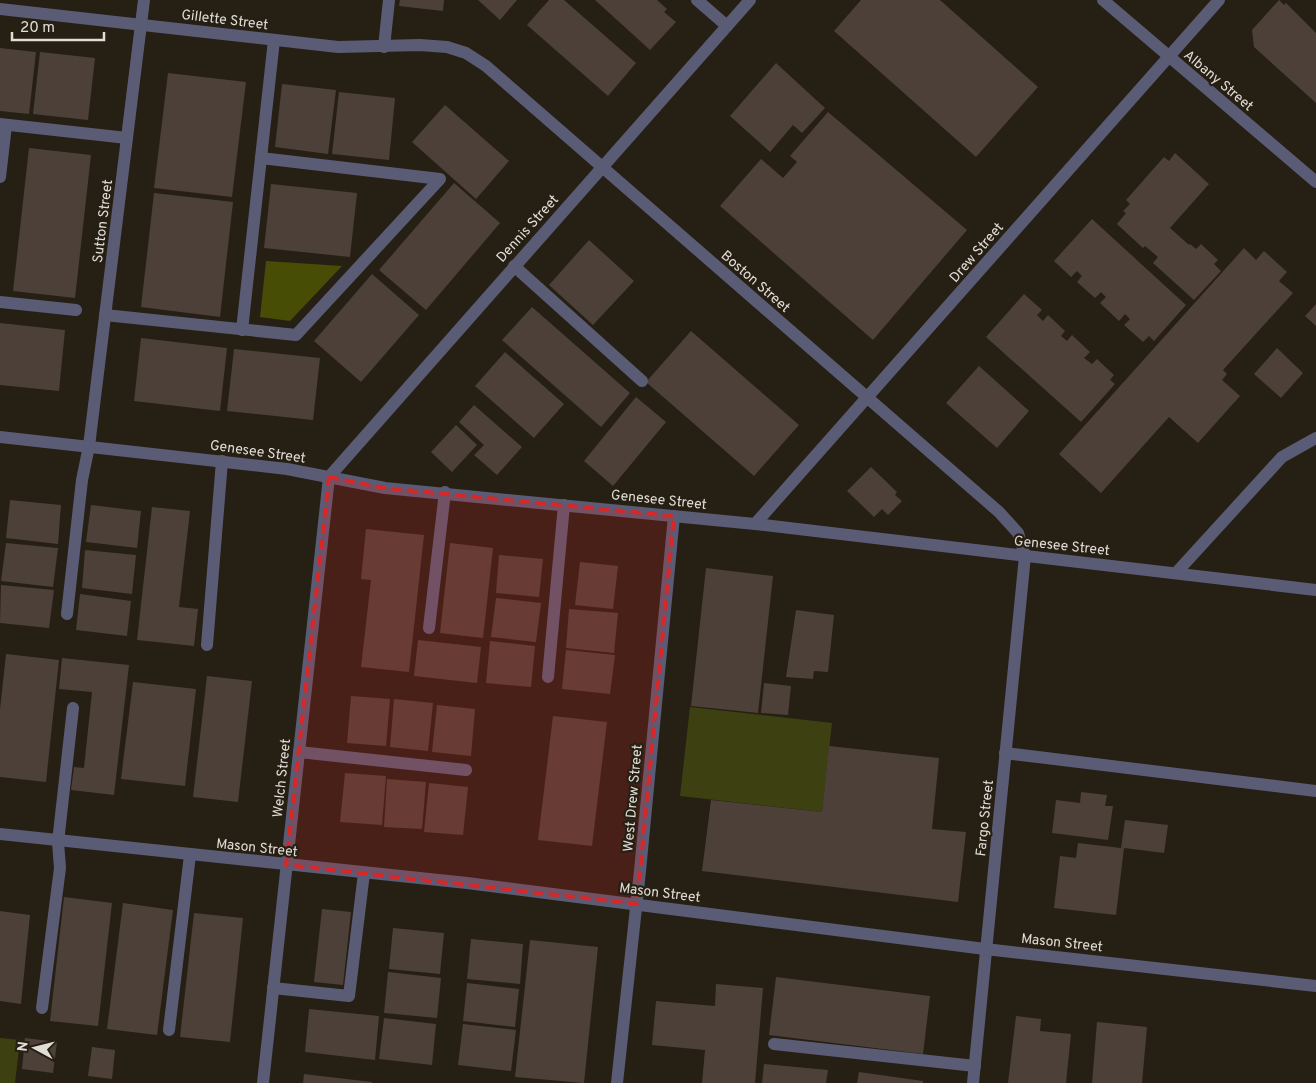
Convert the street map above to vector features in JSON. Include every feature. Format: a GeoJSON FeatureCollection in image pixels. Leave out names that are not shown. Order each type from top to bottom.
{"type":"FeatureCollection","features":[{"type":"Feature","properties":{"kind":"street","name":"Sutton Street"},"geometry":{"type":"LineString","coordinates":[[67,614],[82,480],[89,446],[144,0]]}},
{"type":"Feature","properties":{"kind":"street"},"geometry":{"type":"LineString","coordinates":[[384,47],[389,0]]}},
{"type":"Feature","properties":{"kind":"street"},"geometry":{"type":"LineString","coordinates":[[697,0],[727,26]]}},
{"type":"Feature","properties":{"kind":"street","name":"Dennis Street"},"geometry":{"type":"LineString","coordinates":[[329,477],[750,0]]}},
{"type":"Feature","properties":{"kind":"street","name":"Albany Street"},"geometry":{"type":"LineString","coordinates":[[1103,0],[1316,182]]}},
{"type":"Feature","properties":{"kind":"street","name":"Drew Street"},"geometry":{"type":"LineString","coordinates":[[755,524],[1219,0]]}},
{"type":"Feature","properties":{"kind":"street","name":"Gillette Street"},"geometry":{"type":"LineString","coordinates":[[0,9],[338,47],[420,45],[447,47]]}},
{"type":"Feature","properties":{"kind":"street"},"geometry":{"type":"LineString","coordinates":[[242,330],[274,40]]}},
{"type":"Feature","properties":{"kind":"street","name":"Boston Street"},"geometry":{"type":"LineString","coordinates":[[447,47],[466,53],[486,66],[999,512],[1018,533],[1025,556]]}},
{"type":"Feature","properties":{"kind":"street"},"geometry":{"type":"LineString","coordinates":[[0,177],[3,124],[127,138]]}},
{"type":"Feature","properties":{"kind":"street"},"geometry":{"type":"LineString","coordinates":[[105,316],[296,335],[440,179],[261,158]]}},
{"type":"Feature","properties":{"kind":"street"},"geometry":{"type":"LineString","coordinates":[[514,266],[642,380]]}},
{"type":"Feature","properties":{"kind":"street"},"geometry":{"type":"LineString","coordinates":[[0,302],[76,310]]}},
{"type":"Feature","properties":{"kind":"street","name":"Genesee Street"},"geometry":{"type":"LineString","coordinates":[[0,437],[222,461],[329,477],[385,488],[445,492],[755,524],[1316,590]]}},
{"type":"Feature","properties":{"kind":"street"},"geometry":{"type":"LineString","coordinates":[[1176,573],[1282,457],[1316,438]]}},
{"type":"Feature","properties":{"kind":"street"},"geometry":{"type":"LineString","coordinates":[[207,645],[222,461]]}},
{"type":"Feature","properties":{"kind":"street","name":"Welch Street"},"geometry":{"type":"LineString","coordinates":[[263,1083],[329,477]]}},
{"type":"Feature","properties":{"kind":"street"},"geometry":{"type":"LineString","coordinates":[[429,628],[445,492]]}},
{"type":"Feature","properties":{"kind":"street"},"geometry":{"type":"LineString","coordinates":[[548,677],[564,505]]}},
{"type":"Feature","properties":{"kind":"street","name":"West Drew Street"},"geometry":{"type":"LineString","coordinates":[[617,1083],[637,904],[674,516]]}},
{"type":"Feature","properties":{"kind":"street","name":"Fargo Street"},"geometry":{"type":"LineString","coordinates":[[973,1083],[1025,556]]}},
{"type":"Feature","properties":{"kind":"street"},"geometry":{"type":"LineString","coordinates":[[42,1008],[60,868],[58,842],[73,708]]}},
{"type":"Feature","properties":{"kind":"street"},"geometry":{"type":"LineString","coordinates":[[299,752],[466,770]]}},
{"type":"Feature","properties":{"kind":"street"},"geometry":{"type":"LineString","coordinates":[[1005,753],[1316,790]]}},
{"type":"Feature","properties":{"kind":"street","name":"Mason Street"},"geometry":{"type":"LineString","coordinates":[[0,834],[58,842],[467,882],[986,949],[1316,986]]}},
{"type":"Feature","properties":{"kind":"street"},"geometry":{"type":"LineString","coordinates":[[169,1030],[190,855]]}},
{"type":"Feature","properties":{"kind":"street"},"geometry":{"type":"LineString","coordinates":[[273,988],[349,996],[364,873]]}},
{"type":"Feature","properties":{"kind":"street"},"geometry":{"type":"LineString","coordinates":[[774,1044],[975,1066]]}},
{"type":"Feature","properties":{"kind":"highlighted area"},"geometry":{"type":"Polygon","coordinates":[[[329,477],[385,488],[674,516],[637,904],[286,865],[329,477]]]}},
{"type":"Feature","properties":{"kind":"green space"},"geometry":{"type":"Polygon","coordinates":[[[266,261],[342,266],[290,321],[260,317],[266,261]]]}},
{"type":"Feature","properties":{"kind":"green space"},"geometry":{"type":"Polygon","coordinates":[[[690,707],[832,723],[822,812],[680,796],[690,707]]]}},
{"type":"Feature","properties":{"kind":"green space"},"geometry":{"type":"Polygon","coordinates":[[[0,1038],[20,1040],[15,1083],[0,1083],[0,1038]]]}},
{"type":"Feature","properties":{"kind":"building"},"geometry":{"type":"Polygon","coordinates":[[[400,0],[444,0],[443,11],[399,6],[400,0]]]}},
{"type":"Feature","properties":{"kind":"building"},"geometry":{"type":"Polygon","coordinates":[[[478,0],[517,0],[500,20],[478,0]]]}},
{"type":"Feature","properties":{"kind":"building"},"geometry":{"type":"Polygon","coordinates":[[[549,0],[564,0],[636,63],[608,96],[527,25],[549,0]]]}},
{"type":"Feature","properties":{"kind":"building"},"geometry":{"type":"Polygon","coordinates":[[[595,0],[657,0],[667,9],[664,12],[676,22],[650,50],[595,0]]]}},
{"type":"Feature","properties":{"kind":"building"},"geometry":{"type":"Polygon","coordinates":[[[861,0],[940,0],[1038,87],[976,157],[834,31],[861,0]]]}},
{"type":"Feature","properties":{"kind":"building"},"geometry":{"type":"Polygon","coordinates":[[[1279,0],[1284,5],[1286,3],[1316,33],[1316,103],[1254,47],[1252,30],[1279,0]]]}},
{"type":"Feature","properties":{"kind":"building"},"geometry":{"type":"Polygon","coordinates":[[[0,48],[36,52],[29,114],[0,111],[0,48]]]}},
{"type":"Feature","properties":{"kind":"building"},"geometry":{"type":"Polygon","coordinates":[[[40,52],[95,58],[88,120],[33,114],[40,52]]]}},
{"type":"Feature","properties":{"kind":"building"},"geometry":{"type":"Polygon","coordinates":[[[776,63],[825,108],[802,133],[793,125],[770,152],[730,116],[776,63]]]}},
{"type":"Feature","properties":{"kind":"building"},"geometry":{"type":"Polygon","coordinates":[[[168,73],[246,82],[232,197],[154,188],[168,73]]]}},
{"type":"Feature","properties":{"kind":"building"},"geometry":{"type":"Polygon","coordinates":[[[282,84],[336,90],[328,154],[275,147],[282,84]]]}},
{"type":"Feature","properties":{"kind":"building"},"geometry":{"type":"Polygon","coordinates":[[[339,92],[395,98],[389,160],[332,154],[339,92]]]}},
{"type":"Feature","properties":{"kind":"building"},"geometry":{"type":"Polygon","coordinates":[[[445,105],[509,161],[476,199],[412,142],[445,105]]]}},
{"type":"Feature","properties":{"kind":"building"},"geometry":{"type":"Polygon","coordinates":[[[828,112],[967,230],[873,340],[720,206],[761,159],[783,178],[797,162],[790,156],[828,112]]]}},
{"type":"Feature","properties":{"kind":"building"},"geometry":{"type":"Polygon","coordinates":[[[29,148],[91,155],[75,298],[13,291],[29,148]]]}},
{"type":"Feature","properties":{"kind":"building"},"geometry":{"type":"Polygon","coordinates":[[[1175,153],[1209,184],[1170,228],[1196,249],[1201,244],[1218,260],[1214,264],[1221,271],[1194,300],[1153,263],[1158,257],[1145,246],[1143,248],[1117,224],[1126,213],[1123,211],[1130,204],[1126,200],[1164,157],[1169,161],[1175,153]]]}},
{"type":"Feature","properties":{"kind":"building"},"geometry":{"type":"Polygon","coordinates":[[[454,183],[500,223],[426,310],[379,270],[454,183]]]}},
{"type":"Feature","properties":{"kind":"building"},"geometry":{"type":"Polygon","coordinates":[[[271,184],[357,193],[350,257],[264,248],[271,184]]]}},
{"type":"Feature","properties":{"kind":"building"},"geometry":{"type":"Polygon","coordinates":[[[154,193],[233,202],[220,317],[141,307],[154,193]]]}},
{"type":"Feature","properties":{"kind":"building"},"geometry":{"type":"Polygon","coordinates":[[[1092,219],[1186,305],[1154,341],[1149,336],[1143,342],[1124,325],[1130,319],[1125,314],[1119,321],[1100,303],[1106,297],[1101,292],[1095,298],[1077,282],[1082,276],[1077,271],[1071,277],[1054,261],[1092,219]]]}},
{"type":"Feature","properties":{"kind":"building"},"geometry":{"type":"Polygon","coordinates":[[[589,240],[634,281],[593,325],[549,285],[589,240]]]}},
{"type":"Feature","properties":{"kind":"building"},"geometry":{"type":"Polygon","coordinates":[[[1244,248],[1256,260],[1264,251],[1287,272],[1279,281],[1293,293],[1223,370],[1227,374],[1222,380],[1240,396],[1198,443],[1169,417],[1101,493],[1059,454],[1244,248]]]}},
{"type":"Feature","properties":{"kind":"building"},"geometry":{"type":"Polygon","coordinates":[[[372,274],[419,315],[361,382],[314,341],[372,274]]]}},
{"type":"Feature","properties":{"kind":"building"},"geometry":{"type":"Polygon","coordinates":[[[1024,294],[1042,310],[1037,315],[1043,321],[1048,315],[1065,331],[1061,336],[1067,341],[1072,335],[1090,352],[1084,358],[1092,364],[1097,359],[1114,375],[1110,380],[1115,384],[1081,422],[986,337],[1024,294]]]}},
{"type":"Feature","properties":{"kind":"building"},"geometry":{"type":"Polygon","coordinates":[[[1316,304],[1316,326],[1305,316],[1316,304]]]}},
{"type":"Feature","properties":{"kind":"building"},"geometry":{"type":"Polygon","coordinates":[[[532,307],[630,393],[601,427],[502,340],[532,307]]]}},
{"type":"Feature","properties":{"kind":"building"},"geometry":{"type":"Polygon","coordinates":[[[0,323],[65,330],[59,391],[0,385],[0,323]]]}},
{"type":"Feature","properties":{"kind":"building"},"geometry":{"type":"Polygon","coordinates":[[[691,331],[799,425],[754,476],[646,382],[691,331]]]}},
{"type":"Feature","properties":{"kind":"building"},"geometry":{"type":"Polygon","coordinates":[[[141,338],[227,348],[220,411],[134,401],[141,338]]]}},
{"type":"Feature","properties":{"kind":"building"},"geometry":{"type":"Polygon","coordinates":[[[1277,348],[1303,373],[1281,398],[1254,374],[1277,348]]]}},
{"type":"Feature","properties":{"kind":"building"},"geometry":{"type":"Polygon","coordinates":[[[234,349],[320,358],[313,420],[227,411],[234,349]]]}},
{"type":"Feature","properties":{"kind":"building"},"geometry":{"type":"Polygon","coordinates":[[[505,352],[564,404],[534,438],[475,386],[505,352]]]}},
{"type":"Feature","properties":{"kind":"building"},"geometry":{"type":"Polygon","coordinates":[[[979,366],[1029,411],[997,448],[946,403],[979,366]]]}},
{"type":"Feature","properties":{"kind":"building"},"geometry":{"type":"Polygon","coordinates":[[[636,397],[666,422],[613,486],[584,461],[636,397]]]}},
{"type":"Feature","properties":{"kind":"building"},"geometry":{"type":"Polygon","coordinates":[[[474,405],[522,447],[497,475],[474,455],[484,445],[459,422],[474,405]]]}},
{"type":"Feature","properties":{"kind":"building"},"geometry":{"type":"Polygon","coordinates":[[[456,425],[477,445],[452,472],[431,452],[456,425]]]}},
{"type":"Feature","properties":{"kind":"building"},"geometry":{"type":"Polygon","coordinates":[[[871,467],[897,492],[895,495],[902,501],[888,515],[882,509],[874,517],[847,491],[871,467]]]}},
{"type":"Feature","properties":{"kind":"building"},"geometry":{"type":"Polygon","coordinates":[[[10,500],[61,505],[58,544],[6,538],[10,500]]]}},
{"type":"Feature","properties":{"kind":"building"},"geometry":{"type":"Polygon","coordinates":[[[91,505],[141,511],[137,548],[86,542],[91,505]]]}},
{"type":"Feature","properties":{"kind":"building"},"geometry":{"type":"Polygon","coordinates":[[[152,507],[190,511],[179,607],[198,609],[194,646],[137,640],[152,507]]]}},
{"type":"Feature","properties":{"kind":"building"},"geometry":{"type":"Polygon","coordinates":[[[366,529],[424,535],[409,672],[361,667],[371,580],[361,579],[366,529]]]}},
{"type":"Feature","properties":{"kind":"building"},"geometry":{"type":"Polygon","coordinates":[[[6,543],[58,548],[53,587],[1,581],[6,543]]]}},
{"type":"Feature","properties":{"kind":"building"},"geometry":{"type":"Polygon","coordinates":[[[450,543],[493,548],[483,638],[440,633],[450,543]]]}},
{"type":"Feature","properties":{"kind":"building"},"geometry":{"type":"Polygon","coordinates":[[[85,550],[136,555],[132,594],[82,588],[85,550]]]}},
{"type":"Feature","properties":{"kind":"building"},"geometry":{"type":"Polygon","coordinates":[[[499,555],[543,559],[539,597],[496,593],[499,555]]]}},
{"type":"Feature","properties":{"kind":"building"},"geometry":{"type":"Polygon","coordinates":[[[580,562],[618,566],[613,609],[575,605],[580,562]]]}},
{"type":"Feature","properties":{"kind":"building"},"geometry":{"type":"Polygon","coordinates":[[[706,568],[773,576],[758,713],[691,706],[706,568]]]}},
{"type":"Feature","properties":{"kind":"building"},"geometry":{"type":"Polygon","coordinates":[[[1,585],[54,590],[49,628],[0,623],[1,585]]]}},
{"type":"Feature","properties":{"kind":"building"},"geometry":{"type":"Polygon","coordinates":[[[80,594],[131,601],[127,636],[76,630],[80,594]]]}},
{"type":"Feature","properties":{"kind":"building"},"geometry":{"type":"Polygon","coordinates":[[[496,598],[541,603],[536,642],[491,637],[496,598]]]}},
{"type":"Feature","properties":{"kind":"building"},"geometry":{"type":"Polygon","coordinates":[[[569,609],[618,613],[614,653],[566,648],[569,609]]]}},
{"type":"Feature","properties":{"kind":"building"},"geometry":{"type":"Polygon","coordinates":[[[796,610],[834,615],[828,672],[814,671],[813,679],[786,677],[796,610]]]}},
{"type":"Feature","properties":{"kind":"building"},"geometry":{"type":"Polygon","coordinates":[[[418,640],[481,647],[477,683],[414,676],[418,640]]]}},
{"type":"Feature","properties":{"kind":"building"},"geometry":{"type":"Polygon","coordinates":[[[490,641],[535,646],[531,687],[486,683],[490,641]]]}},
{"type":"Feature","properties":{"kind":"building"},"geometry":{"type":"Polygon","coordinates":[[[566,650],[615,655],[610,694],[562,689],[566,650]]]}},
{"type":"Feature","properties":{"kind":"building"},"geometry":{"type":"Polygon","coordinates":[[[6,654],[59,660],[46,782],[0,777],[0,709],[6,654]]]}},
{"type":"Feature","properties":{"kind":"building"},"geometry":{"type":"Polygon","coordinates":[[[62,658],[129,665],[114,795],[71,790],[74,767],[84,768],[92,692],[59,689],[62,658]]]}},
{"type":"Feature","properties":{"kind":"building"},"geometry":{"type":"Polygon","coordinates":[[[207,676],[252,681],[238,802],[193,797],[207,676]]]}},
{"type":"Feature","properties":{"kind":"building"},"geometry":{"type":"Polygon","coordinates":[[[133,682],[196,689],[185,786],[121,779],[133,682]]]}},
{"type":"Feature","properties":{"kind":"building"},"geometry":{"type":"Polygon","coordinates":[[[764,683],[791,686],[788,715],[761,713],[764,683]]]}},
{"type":"Feature","properties":{"kind":"building"},"geometry":{"type":"Polygon","coordinates":[[[351,696],[390,699],[386,746],[347,743],[351,696]]]}},
{"type":"Feature","properties":{"kind":"building"},"geometry":{"type":"Polygon","coordinates":[[[394,699],[433,703],[428,751],[390,747],[394,699]]]}},
{"type":"Feature","properties":{"kind":"building"},"geometry":{"type":"Polygon","coordinates":[[[437,705],[475,709],[471,756],[432,752],[437,705]]]}},
{"type":"Feature","properties":{"kind":"building"},"geometry":{"type":"Polygon","coordinates":[[[553,716],[607,722],[592,846],[538,840],[553,716]]]}},
{"type":"Feature","properties":{"kind":"building"},"geometry":{"type":"Polygon","coordinates":[[[829,746],[939,758],[932,829],[966,832],[958,902],[702,871],[711,800],[822,812],[829,746]]]}},
{"type":"Feature","properties":{"kind":"building"},"geometry":{"type":"Polygon","coordinates":[[[345,773],[386,776],[382,825],[340,822],[345,773]]]}},
{"type":"Feature","properties":{"kind":"building"},"geometry":{"type":"Polygon","coordinates":[[[387,779],[426,782],[422,829],[384,827],[387,779]]]}},
{"type":"Feature","properties":{"kind":"building"},"geometry":{"type":"Polygon","coordinates":[[[429,783],[468,787],[463,835],[424,832],[429,783]]]}},
{"type":"Feature","properties":{"kind":"building"},"geometry":{"type":"Polygon","coordinates":[[[1081,792],[1107,795],[1105,806],[1113,806],[1108,840],[1052,833],[1056,800],[1080,803],[1081,792]]]}},
{"type":"Feature","properties":{"kind":"building"},"geometry":{"type":"Polygon","coordinates":[[[1125,820],[1168,825],[1164,853],[1124,848],[1116,915],[1054,908],[1060,856],[1076,858],[1078,843],[1121,848],[1125,820]]]}},
{"type":"Feature","properties":{"kind":"building"},"geometry":{"type":"Polygon","coordinates":[[[64,897],[112,903],[98,1026],[50,1021],[64,897]]]}},
{"type":"Feature","properties":{"kind":"building"},"geometry":{"type":"Polygon","coordinates":[[[123,903],[173,910],[157,1035],[107,1029],[123,903]]]}},
{"type":"Feature","properties":{"kind":"building"},"geometry":{"type":"Polygon","coordinates":[[[322,909],[351,912],[343,985],[314,982],[322,909]]]}},
{"type":"Feature","properties":{"kind":"building"},"geometry":{"type":"Polygon","coordinates":[[[0,911],[30,915],[21,1004],[0,1001],[0,911]]]}},
{"type":"Feature","properties":{"kind":"building"},"geometry":{"type":"Polygon","coordinates":[[[194,913],[243,918],[230,1042],[180,1037],[194,913]]]}},
{"type":"Feature","properties":{"kind":"building"},"geometry":{"type":"Polygon","coordinates":[[[393,928],[444,933],[440,974],[389,969],[393,928]]]}},
{"type":"Feature","properties":{"kind":"building"},"geometry":{"type":"Polygon","coordinates":[[[471,939],[523,944],[520,984],[467,979],[471,939]]]}},
{"type":"Feature","properties":{"kind":"building"},"geometry":{"type":"Polygon","coordinates":[[[530,940],[598,947],[584,1083],[515,1077],[530,940]]]}},
{"type":"Feature","properties":{"kind":"building"},"geometry":{"type":"Polygon","coordinates":[[[388,972],[441,978],[437,1018],[384,1013],[388,972]]]}},
{"type":"Feature","properties":{"kind":"building"},"geometry":{"type":"Polygon","coordinates":[[[776,977],[930,996],[923,1054],[769,1035],[776,977]]]}},
{"type":"Feature","properties":{"kind":"building"},"geometry":{"type":"Polygon","coordinates":[[[467,983],[519,989],[515,1027],[463,1021],[467,983]]]}},
{"type":"Feature","properties":{"kind":"building"},"geometry":{"type":"Polygon","coordinates":[[[716,984],[763,988],[755,1083],[702,1083],[705,1050],[652,1045],[656,1001],[715,1006],[716,984]]]}},
{"type":"Feature","properties":{"kind":"building"},"geometry":{"type":"Polygon","coordinates":[[[309,1009],[379,1016],[375,1060],[305,1052],[309,1009]]]}},
{"type":"Feature","properties":{"kind":"building"},"geometry":{"type":"Polygon","coordinates":[[[1016,1016],[1041,1019],[1040,1031],[1071,1034],[1066,1083],[1008,1083],[1016,1016]]]}},
{"type":"Feature","properties":{"kind":"building"},"geometry":{"type":"Polygon","coordinates":[[[384,1018],[436,1024],[432,1065],[379,1059],[384,1018]]]}},
{"type":"Feature","properties":{"kind":"building"},"geometry":{"type":"Polygon","coordinates":[[[1097,1022],[1147,1027],[1142,1083],[1092,1083],[1097,1022]]]}},
{"type":"Feature","properties":{"kind":"building"},"geometry":{"type":"Polygon","coordinates":[[[463,1024],[516,1030],[511,1071],[458,1065],[463,1024]]]}},
{"type":"Feature","properties":{"kind":"building"},"geometry":{"type":"Polygon","coordinates":[[[25,1038],[57,1042],[53,1073],[22,1069],[25,1038]]]}},
{"type":"Feature","properties":{"kind":"building"},"geometry":{"type":"Polygon","coordinates":[[[92,1047],[115,1050],[112,1079],[88,1076],[92,1047]]]}},
{"type":"Feature","properties":{"kind":"building"},"geometry":{"type":"Polygon","coordinates":[[[764,1064],[828,1070],[826,1083],[762,1083],[764,1064]]]}},
{"type":"Feature","properties":{"kind":"building"},"geometry":{"type":"Polygon","coordinates":[[[859,1072],[923,1081],[923,1083],[857,1083],[859,1072]]]}},
{"type":"Feature","properties":{"kind":"building"},"geometry":{"type":"Polygon","coordinates":[[[304,1074],[372,1082],[372,1083],[303,1083],[304,1074]]]}}]}
